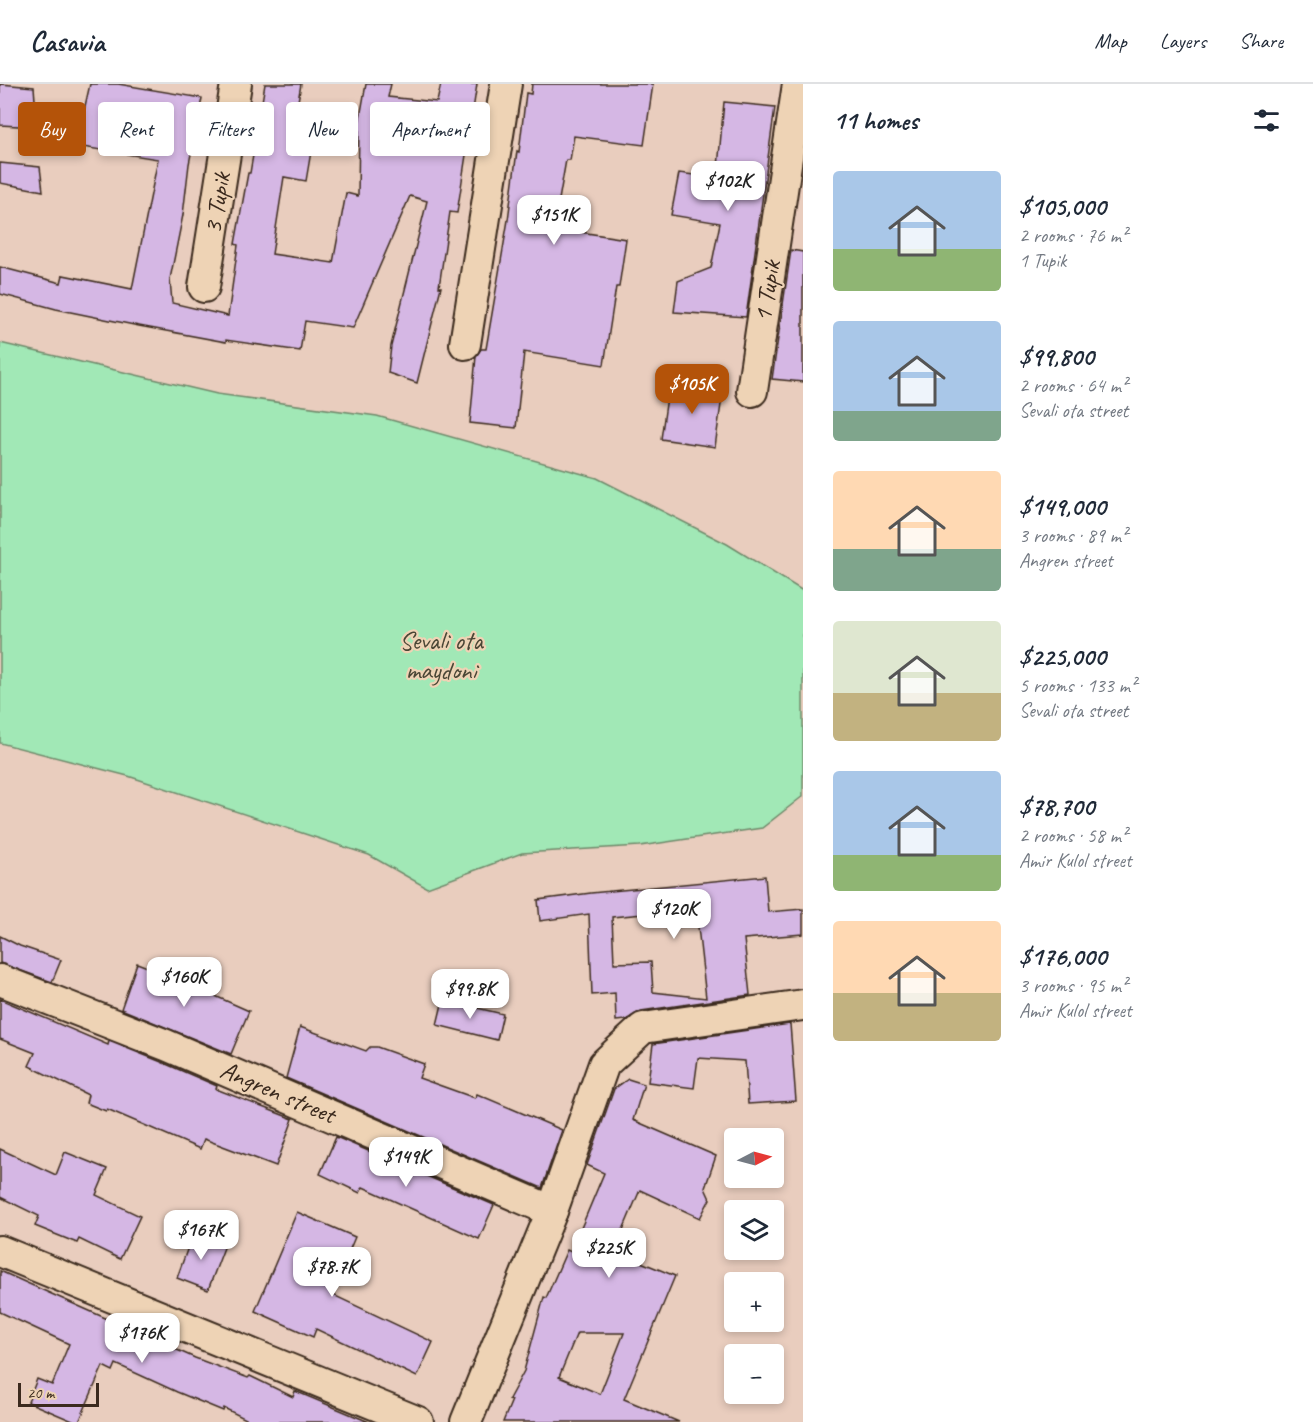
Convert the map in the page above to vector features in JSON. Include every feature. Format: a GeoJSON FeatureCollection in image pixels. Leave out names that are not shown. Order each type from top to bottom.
{"type":"FeatureCollection","features":[{"type":"Feature","properties":{"kind":"street","name":"3 Tupik"},"geometry":{"type":"LineString","coordinates":[[204,287],[236,84]]}},
{"type":"Feature","properties":{"kind":"street"},"geometry":{"type":"LineString","coordinates":[[465,344],[506,84]]}},
{"type":"Feature","properties":{"kind":"street","name":"1 Tupik"},"geometry":{"type":"LineString","coordinates":[[752,391],[798,84]]}},
{"type":"Feature","properties":{"kind":"street","name":"Angren street"},"geometry":{"type":"LineString","coordinates":[[0,980],[166,1045],[552,1211]]}},
{"type":"Feature","properties":{"kind":"street"},"geometry":{"type":"LineString","coordinates":[[466,1422],[552,1211],[604,1064],[643,1028],[803,1005]]}},
{"type":"Feature","properties":{"kind":"street"},"geometry":{"type":"LineString","coordinates":[[0,1251],[418,1422]]}},
{"type":"Feature","properties":{"kind":"green space","name":"Sevali ota maydoni"},"geometry":{"type":"Polygon","coordinates":[[[0,343],[217,394],[377,416],[597,478],[727,544],[803,591],[803,796],[762,828],[640,846],[522,853],[427,888],[369,855],[128,776],[0,743],[0,343]]]}},
{"type":"Feature","properties":{"kind":"building"},"geometry":{"type":"Polygon","coordinates":[[[0,84],[34,87],[35,102],[18,102],[18,126],[0,125],[0,84]]]}},
{"type":"Feature","properties":{"kind":"building"},"geometry":{"type":"Polygon","coordinates":[[[90,84],[118,84],[202,98],[201,102],[186,102],[186,156],[191,156],[183,215],[170,279],[172,303],[228,316],[238,245],[235,244],[253,156],[274,156],[274,102],[262,102],[265,84],[301,84],[298,102],[286,102],[286,156],[310,156],[306,181],[284,177],[272,254],[333,263],[346,193],[358,196],[359,123],[366,84],[391,84],[388,97],[437,102],[370,102],[370,156],[466,156],[457,213],[450,212],[439,287],[441,287],[417,383],[388,373],[391,346],[427,201],[410,196],[353,328],[305,321],[300,351],[226,340],[226,342],[139,326],[56,309],[0,294],[0,267],[61,283],[63,275],[132,289],[158,159],[139,156],[174,156],[174,102],[98,102],[98,149],[86,148],[86,102],[90,84]]]}},
{"type":"Feature","properties":{"kind":"building"},"geometry":{"type":"Polygon","coordinates":[[[441,84],[477,84],[474,102],[437,102],[441,84]]]}},
{"type":"Feature","properties":{"kind":"building"},"geometry":{"type":"Polygon","coordinates":[[[532,84],[653,84],[644,145],[574,136],[570,160],[566,160],[554,228],[626,239],[619,287],[616,287],[604,365],[524,352],[516,428],[470,423],[476,356],[481,349],[486,349],[517,151],[519,152],[526,93],[531,94],[532,84]]]}},
{"type":"Feature","properties":{"kind":"building"},"geometry":{"type":"Polygon","coordinates":[[[724,102],[775,107],[746,317],[674,312],[678,281],[711,268],[720,223],[671,215],[679,173],[717,178],[724,102]]]}},
{"type":"Feature","properties":{"kind":"building"},"geometry":{"type":"Polygon","coordinates":[[[0,163],[40,167],[43,191],[0,183],[0,163]]]}},
{"type":"Feature","properties":{"kind":"building"},"geometry":{"type":"Polygon","coordinates":[[[791,250],[803,252],[803,382],[772,379],[791,250]]]}},
{"type":"Feature","properties":{"kind":"building"},"geometry":{"type":"Polygon","coordinates":[[[669,383],[723,390],[715,447],[661,439],[669,383]]]}},
{"type":"Feature","properties":{"kind":"building"},"geometry":{"type":"Polygon","coordinates":[[[765,876],[768,912],[803,909],[803,934],[744,939],[750,995],[641,1011],[626,1020],[616,1021],[615,993],[592,995],[589,914],[540,921],[538,900],[765,876]],[[696,909],[612,917],[614,963],[651,962],[653,992],[706,998],[696,909]]]}},
{"type":"Feature","properties":{"kind":"building"},"geometry":{"type":"Polygon","coordinates":[[[0,936],[20,946],[61,960],[52,982],[0,963],[0,936]]]}},
{"type":"Feature","properties":{"kind":"building"},"geometry":{"type":"Polygon","coordinates":[[[137,963],[173,977],[179,972],[200,983],[197,988],[249,1011],[231,1054],[121,1009],[137,963]]]}},
{"type":"Feature","properties":{"kind":"building"},"geometry":{"type":"Polygon","coordinates":[[[0,999],[108,1045],[109,1041],[159,1061],[217,1086],[216,1089],[293,1119],[276,1166],[204,1139],[200,1149],[107,1109],[106,1111],[86,1103],[88,1095],[29,1066],[35,1053],[0,1039],[0,999]]]}},
{"type":"Feature","properties":{"kind":"building"},"geometry":{"type":"Polygon","coordinates":[[[443,1000],[503,1014],[497,1040],[437,1025],[443,1000]]]}},
{"type":"Feature","properties":{"kind":"building"},"geometry":{"type":"Polygon","coordinates":[[[790,1024],[796,1101],[748,1104],[745,1061],[698,1058],[694,1088],[648,1082],[653,1044],[790,1024]]]}},
{"type":"Feature","properties":{"kind":"building"},"geometry":{"type":"Polygon","coordinates":[[[300,1027],[366,1051],[370,1047],[377,1047],[424,1064],[419,1078],[475,1098],[477,1094],[562,1130],[542,1188],[286,1078],[300,1027]]]}},
{"type":"Feature","properties":{"kind":"building"},"geometry":{"type":"Polygon","coordinates":[[[628,1079],[644,1084],[633,1120],[716,1156],[705,1188],[710,1199],[700,1218],[640,1190],[614,1251],[675,1276],[624,1399],[679,1422],[503,1422],[512,1400],[509,1399],[524,1371],[544,1297],[546,1298],[567,1250],[571,1252],[604,1173],[587,1165],[614,1089],[628,1079]],[[577,1333],[559,1377],[600,1394],[624,1333],[577,1333]]]}},
{"type":"Feature","properties":{"kind":"building"},"geometry":{"type":"Polygon","coordinates":[[[336,1137],[494,1205],[479,1239],[363,1187],[360,1193],[320,1174],[336,1137]]]}},
{"type":"Feature","properties":{"kind":"building"},"geometry":{"type":"Polygon","coordinates":[[[0,1149],[56,1175],[65,1152],[107,1169],[96,1195],[140,1216],[120,1259],[79,1239],[77,1243],[35,1226],[39,1216],[0,1197],[0,1149]]]}},
{"type":"Feature","properties":{"kind":"building"},"geometry":{"type":"Polygon","coordinates":[[[297,1212],[355,1237],[331,1294],[433,1342],[417,1377],[316,1329],[313,1337],[255,1311],[297,1212]]]}},
{"type":"Feature","properties":{"kind":"building"},"geometry":{"type":"Polygon","coordinates":[[[193,1233],[225,1245],[208,1290],[177,1278],[193,1233]]]}},
{"type":"Feature","properties":{"kind":"building"},"geometry":{"type":"Polygon","coordinates":[[[0,1271],[195,1358],[248,1378],[250,1376],[293,1397],[295,1391],[369,1422],[252,1422],[224,1408],[223,1411],[116,1364],[113,1371],[103,1366],[79,1422],[75,1422],[28,1402],[37,1379],[52,1385],[69,1344],[0,1312],[0,1271]]]}}]}
